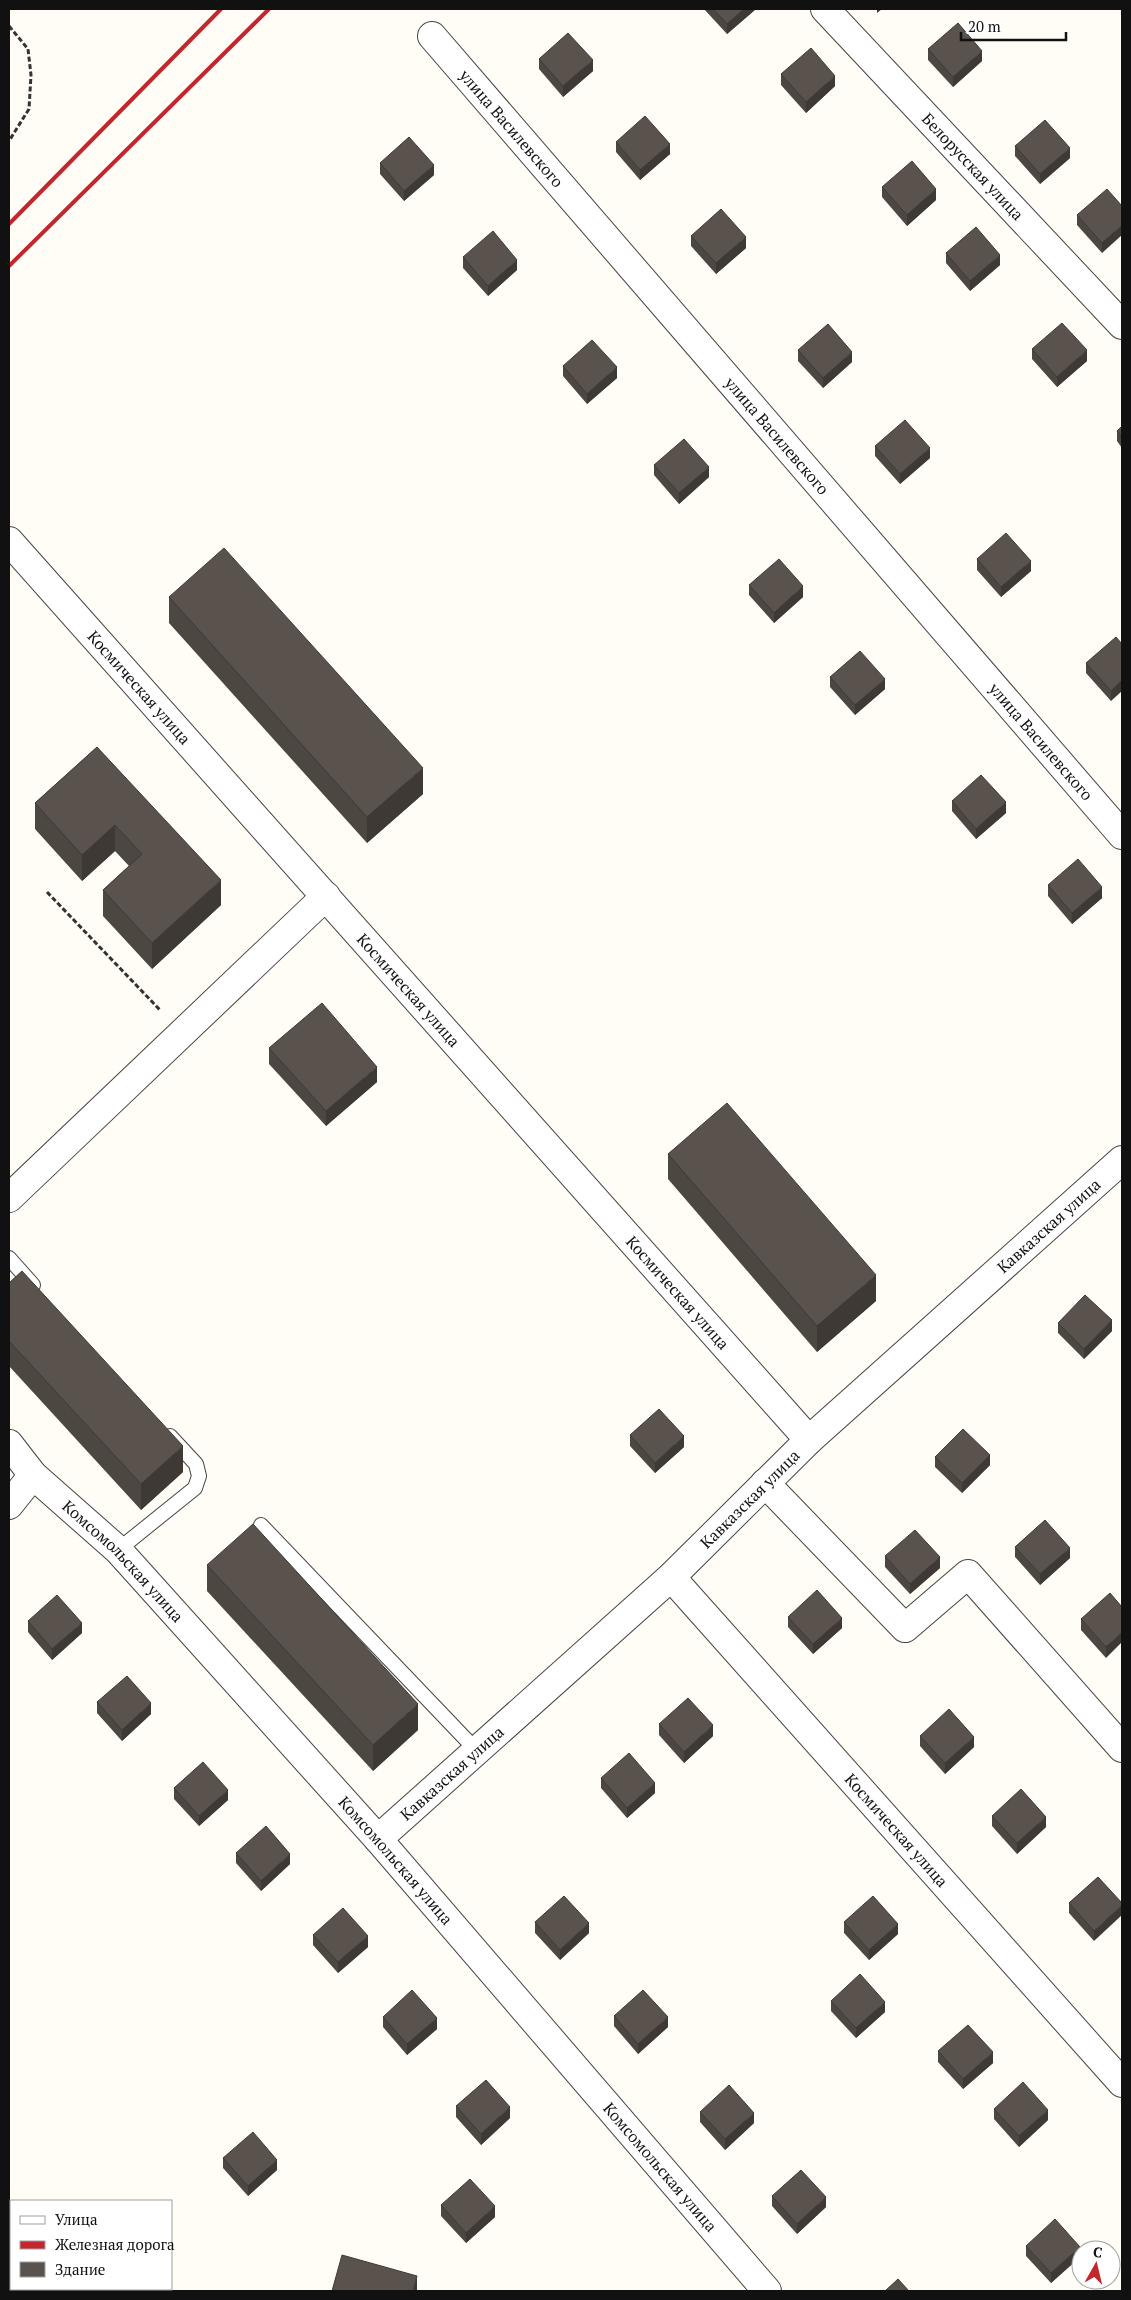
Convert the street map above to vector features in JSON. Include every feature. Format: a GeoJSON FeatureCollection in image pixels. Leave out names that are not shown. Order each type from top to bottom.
{"type":"FeatureCollection","features":[{"type":"Feature","properties":{"kind":"street","name":"Белорусская улица"},"geometry":{"type":"LineString","coordinates":[[825,9],[1122,325]]}},
{"type":"Feature","properties":{"kind":"street","name":"улица Василевского"},"geometry":{"type":"LineString","coordinates":[[432,36],[1122,835]]}},
{"type":"Feature","properties":{"kind":"street","name":"Космическая улица"},"geometry":{"type":"LineString","coordinates":[[9,541],[809,1440]]}},
{"type":"Feature","properties":{"kind":"street"},"geometry":{"type":"LineString","coordinates":[[9,1198],[181,1032],[326,896]]}},
{"type":"Feature","properties":{"kind":"street","name":"Кавказская улица"},"geometry":{"type":"LineString","coordinates":[[378,1840],[671,1577],[809,1440],[1122,1160]]}},
{"type":"Feature","properties":{"kind":"street","name":"Комсомольская улица"},"geometry":{"type":"LineString","coordinates":[[9,1444],[33,1475],[118,1550],[378,1840],[767,2291]]}},
{"type":"Feature","properties":{"kind":"street"},"geometry":{"type":"LineString","coordinates":[[9,1505],[33,1475]]}},
{"type":"Feature","properties":{"kind":"street"},"geometry":{"type":"LineString","coordinates":[[765,1483],[905,1628],[968,1574],[1122,1748]]}},
{"type":"Feature","properties":{"kind":"street","name":"Космическая улица"},"geometry":{"type":"LineString","coordinates":[[671,1577],[1122,2083]]}},
{"type":"Feature","properties":{"kind":"lane"},"geometry":{"type":"LineString","coordinates":[[9,1258],[42,1295]]}},
{"type":"Feature","properties":{"kind":"lane"},"geometry":{"type":"LineString","coordinates":[[118,1550],[195,1488],[199,1476],[196,1464],[162,1428]]}},
{"type":"Feature","properties":{"kind":"lane"},"geometry":{"type":"LineString","coordinates":[[261,1525],[478,1752]]}},
{"type":"Feature","properties":{"kind":"path"},"geometry":{"type":"LineString","coordinates":[[9,26],[28,50],[31,75],[29,109],[9,141]]}},
{"type":"Feature","properties":{"kind":"path"},"geometry":{"type":"LineString","coordinates":[[47,892],[181,1032]]}},
{"type":"Feature","properties":{"kind":"building"},"geometry":{"type":"Polygon","coordinates":[[[713,9],[744,9],[727,24],[713,9]]]}},
{"type":"Feature","properties":{"kind":"building"},"geometry":{"type":"Polygon","coordinates":[[[958,23],[982,51],[953,77],[928,49],[958,23]]]}},
{"type":"Feature","properties":{"kind":"building"},"geometry":{"type":"Polygon","coordinates":[[[568,33],[593,60],[563,86],[539,59],[568,33]]]}},
{"type":"Feature","properties":{"kind":"building"},"geometry":{"type":"Polygon","coordinates":[[[811,48],[835,76],[806,102],[781,74],[811,48]]]}},
{"type":"Feature","properties":{"kind":"building"},"geometry":{"type":"Polygon","coordinates":[[[645,116],[670,144],[640,170],[616,142],[645,116]]]}},
{"type":"Feature","properties":{"kind":"building"},"geometry":{"type":"Polygon","coordinates":[[[1045,120],[1070,148],[1040,174],[1015,146],[1045,120]]]}},
{"type":"Feature","properties":{"kind":"building"},"geometry":{"type":"Polygon","coordinates":[[[409,137],[434,165],[404,191],[380,163],[409,137]]]}},
{"type":"Feature","properties":{"kind":"building"},"geometry":{"type":"Polygon","coordinates":[[[912,161],[936,189],[907,215],[882,187],[912,161]]]}},
{"type":"Feature","properties":{"kind":"building"},"geometry":{"type":"Polygon","coordinates":[[[1107,189],[1122,206],[1122,225],[1102,243],[1077,215],[1107,189]]]}},
{"type":"Feature","properties":{"kind":"building"},"geometry":{"type":"Polygon","coordinates":[[[721,209],[746,237],[716,263],[691,236],[721,209]]]}},
{"type":"Feature","properties":{"kind":"building"},"geometry":{"type":"Polygon","coordinates":[[[976,227],[1000,255],[970,281],[946,253],[976,227]]]}},
{"type":"Feature","properties":{"kind":"building"},"geometry":{"type":"Polygon","coordinates":[[[493,231],[517,260],[488,286],[463,257],[493,231]]]}},
{"type":"Feature","properties":{"kind":"building"},"geometry":{"type":"Polygon","coordinates":[[[1062,323],[1087,350],[1057,377],[1032,349],[1062,323]]]}},
{"type":"Feature","properties":{"kind":"building"},"geometry":{"type":"Polygon","coordinates":[[[828,324],[852,352],[823,378],[798,350],[828,324]]]}},
{"type":"Feature","properties":{"kind":"building"},"geometry":{"type":"Polygon","coordinates":[[[592,340],[617,367],[587,394],[563,366],[592,340]]]}},
{"type":"Feature","properties":{"kind":"building"},"geometry":{"type":"Polygon","coordinates":[[[905,420],[930,448],[900,474],[875,446],[905,420]]]}},
{"type":"Feature","properties":{"kind":"building"},"geometry":{"type":"Polygon","coordinates":[[[1122,426],[1122,437],[1117,431],[1122,426]]]}},
{"type":"Feature","properties":{"kind":"building"},"geometry":{"type":"Polygon","coordinates":[[[684,439],[709,467],[679,493],[654,465],[684,439]]]}},
{"type":"Feature","properties":{"kind":"building"},"geometry":{"type":"Polygon","coordinates":[[[1006,533],[1031,561],[1001,587],[977,559],[1006,533]]]}},
{"type":"Feature","properties":{"kind":"building"},"geometry":{"type":"Polygon","coordinates":[[[224,548],[423,768],[367,817],[169,597],[224,548]]]}},
{"type":"Feature","properties":{"kind":"building"},"geometry":{"type":"Polygon","coordinates":[[[779,559],[803,586],[774,613],[749,585],[779,559]]]}},
{"type":"Feature","properties":{"kind":"building"},"geometry":{"type":"Polygon","coordinates":[[[1116,637],[1122,644],[1122,680],[1111,691],[1086,663],[1116,637]]]}},
{"type":"Feature","properties":{"kind":"building"},"geometry":{"type":"Polygon","coordinates":[[[860,651],[885,679],[855,705],[830,677],[860,651]]]}},
{"type":"Feature","properties":{"kind":"building"},"geometry":{"type":"Polygon","coordinates":[[[97,747],[221,880],[152,943],[103,890],[142,854],[115,825],[82,855],[35,803],[97,747]]]}},
{"type":"Feature","properties":{"kind":"building"},"geometry":{"type":"Polygon","coordinates":[[[981,775],[1006,802],[976,829],[952,801],[981,775]]]}},
{"type":"Feature","properties":{"kind":"building"},"geometry":{"type":"Polygon","coordinates":[[[1078,859],[1102,887],[1072,913],[1048,885],[1078,859]]]}},
{"type":"Feature","properties":{"kind":"building"},"geometry":{"type":"Polygon","coordinates":[[[322,1003],[377,1067],[326,1111],[269,1048],[322,1003]]]}},
{"type":"Feature","properties":{"kind":"building"},"geometry":{"type":"Polygon","coordinates":[[[727,1103],[876,1275],[817,1326],[668,1154],[727,1103]]]}},
{"type":"Feature","properties":{"kind":"building"},"geometry":{"type":"Polygon","coordinates":[[[22,1271],[183,1446],[141,1484],[9,1341],[9,1283],[22,1271]]]}},
{"type":"Feature","properties":{"kind":"building"},"geometry":{"type":"Polygon","coordinates":[[[1085,1295],[1112,1320],[1084,1349],[1058,1323],[1085,1295]]]}},
{"type":"Feature","properties":{"kind":"building"},"geometry":{"type":"Polygon","coordinates":[[[659,1409],[684,1436],[655,1463],[630,1435],[659,1409]]]}},
{"type":"Feature","properties":{"kind":"building"},"geometry":{"type":"Polygon","coordinates":[[[963,1429],[990,1455],[962,1483],[935,1457],[963,1429]]]}},
{"type":"Feature","properties":{"kind":"building"},"geometry":{"type":"Polygon","coordinates":[[[1045,1520],[1070,1548],[1040,1574],[1015,1547],[1045,1520]]]}},
{"type":"Feature","properties":{"kind":"building"},"geometry":{"type":"Polygon","coordinates":[[[253,1524],[418,1704],[373,1745],[207,1565],[253,1524]]]}},
{"type":"Feature","properties":{"kind":"building"},"geometry":{"type":"Polygon","coordinates":[[[915,1530],[940,1557],[910,1584],[885,1556],[915,1530]]]}},
{"type":"Feature","properties":{"kind":"building"},"geometry":{"type":"Polygon","coordinates":[[[817,1590],[842,1618],[813,1644],[788,1617],[817,1590]]]}},
{"type":"Feature","properties":{"kind":"building"},"geometry":{"type":"Polygon","coordinates":[[[1110,1593],[1122,1607],[1122,1632],[1106,1647],[1081,1619],[1110,1593]]]}},
{"type":"Feature","properties":{"kind":"building"},"geometry":{"type":"Polygon","coordinates":[[[57,1595],[82,1623],[52,1649],[28,1621],[57,1595]]]}},
{"type":"Feature","properties":{"kind":"building"},"geometry":{"type":"Polygon","coordinates":[[[127,1676],[151,1703],[122,1730],[97,1702],[127,1676]]]}},
{"type":"Feature","properties":{"kind":"building"},"geometry":{"type":"Polygon","coordinates":[[[688,1698],[713,1725],[684,1752],[659,1724],[688,1698]]]}},
{"type":"Feature","properties":{"kind":"building"},"geometry":{"type":"Polygon","coordinates":[[[949,1709],[974,1737],[945,1763],[920,1736],[949,1709]]]}},
{"type":"Feature","properties":{"kind":"building"},"geometry":{"type":"Polygon","coordinates":[[[629,1753],[655,1783],[627,1808],[601,1778],[629,1753]]]}},
{"type":"Feature","properties":{"kind":"building"},"geometry":{"type":"Polygon","coordinates":[[[203,1762],[228,1790],[199,1816],[174,1788],[203,1762]]]}},
{"type":"Feature","properties":{"kind":"building"},"geometry":{"type":"Polygon","coordinates":[[[1021,1789],[1046,1817],[1017,1843],[992,1816],[1021,1789]]]}},
{"type":"Feature","properties":{"kind":"building"},"geometry":{"type":"Polygon","coordinates":[[[266,1826],[290,1854],[261,1881],[236,1853],[266,1826]]]}},
{"type":"Feature","properties":{"kind":"building"},"geometry":{"type":"Polygon","coordinates":[[[1098,1877],[1122,1905],[1094,1931],[1069,1903],[1098,1877]]]}},
{"type":"Feature","properties":{"kind":"building"},"geometry":{"type":"Polygon","coordinates":[[[564,1896],[589,1923],[560,1950],[535,1922],[564,1896]]]}},
{"type":"Feature","properties":{"kind":"building"},"geometry":{"type":"Polygon","coordinates":[[[873,1896],[898,1924],[869,1950],[844,1922],[873,1896]]]}},
{"type":"Feature","properties":{"kind":"building"},"geometry":{"type":"Polygon","coordinates":[[[343,1908],[368,1936],[338,1962],[313,1935],[343,1908]]]}},
{"type":"Feature","properties":{"kind":"building"},"geometry":{"type":"Polygon","coordinates":[[[860,1974],[885,2002],[856,2028],[831,2001],[860,1974]]]}},
{"type":"Feature","properties":{"kind":"building"},"geometry":{"type":"Polygon","coordinates":[[[412,1990],[437,2018],[407,2044],[383,2017],[412,1990]]]}},
{"type":"Feature","properties":{"kind":"building"},"geometry":{"type":"Polygon","coordinates":[[[643,1990],[668,2017],[638,2044],[614,2016],[643,1990]]]}},
{"type":"Feature","properties":{"kind":"building"},"geometry":{"type":"Polygon","coordinates":[[[968,2025],[993,2052],[963,2079],[938,2051],[968,2025]]]}},
{"type":"Feature","properties":{"kind":"building"},"geometry":{"type":"Polygon","coordinates":[[[486,2080],[510,2107],[481,2134],[456,2106],[486,2080]]]}},
{"type":"Feature","properties":{"kind":"building"},"geometry":{"type":"Polygon","coordinates":[[[1023,2082],[1048,2110],[1019,2136],[994,2109],[1023,2082]]]}},
{"type":"Feature","properties":{"kind":"building"},"geometry":{"type":"Polygon","coordinates":[[[729,2085],[754,2113],[725,2139],[700,2112],[729,2085]]]}},
{"type":"Feature","properties":{"kind":"building"},"geometry":{"type":"Polygon","coordinates":[[[253,2132],[277,2160],[248,2186],[223,2158],[253,2132]]]}},
{"type":"Feature","properties":{"kind":"building"},"geometry":{"type":"Polygon","coordinates":[[[801,2170],[826,2197],[797,2224],[772,2196],[801,2170]]]}},
{"type":"Feature","properties":{"kind":"building"},"geometry":{"type":"Polygon","coordinates":[[[470,2179],[495,2206],[466,2233],[441,2205],[470,2179]]]}},
{"type":"Feature","properties":{"kind":"building"},"geometry":{"type":"Polygon","coordinates":[[[1055,2219],[1074,2240],[1071,2240],[1071,2255],[1051,2273],[1026,2246],[1055,2219]]]}},
{"type":"Feature","properties":{"kind":"building"},"geometry":{"type":"Polygon","coordinates":[[[342,2255],[417,2276],[413,2291],[332,2291],[342,2255]]]}},
{"type":"Feature","properties":{"kind":"building"},"geometry":{"type":"Polygon","coordinates":[[[898,2279],[909,2291],[885,2291],[898,2279]]]}},
{"type":"Feature","properties":{"kind":"railway"},"geometry":{"type":"LineString","coordinates":[[9,224],[221,9]]}},
{"type":"Feature","properties":{"kind":"railway"},"geometry":{"type":"LineString","coordinates":[[9,266],[269,9]]}}]}
